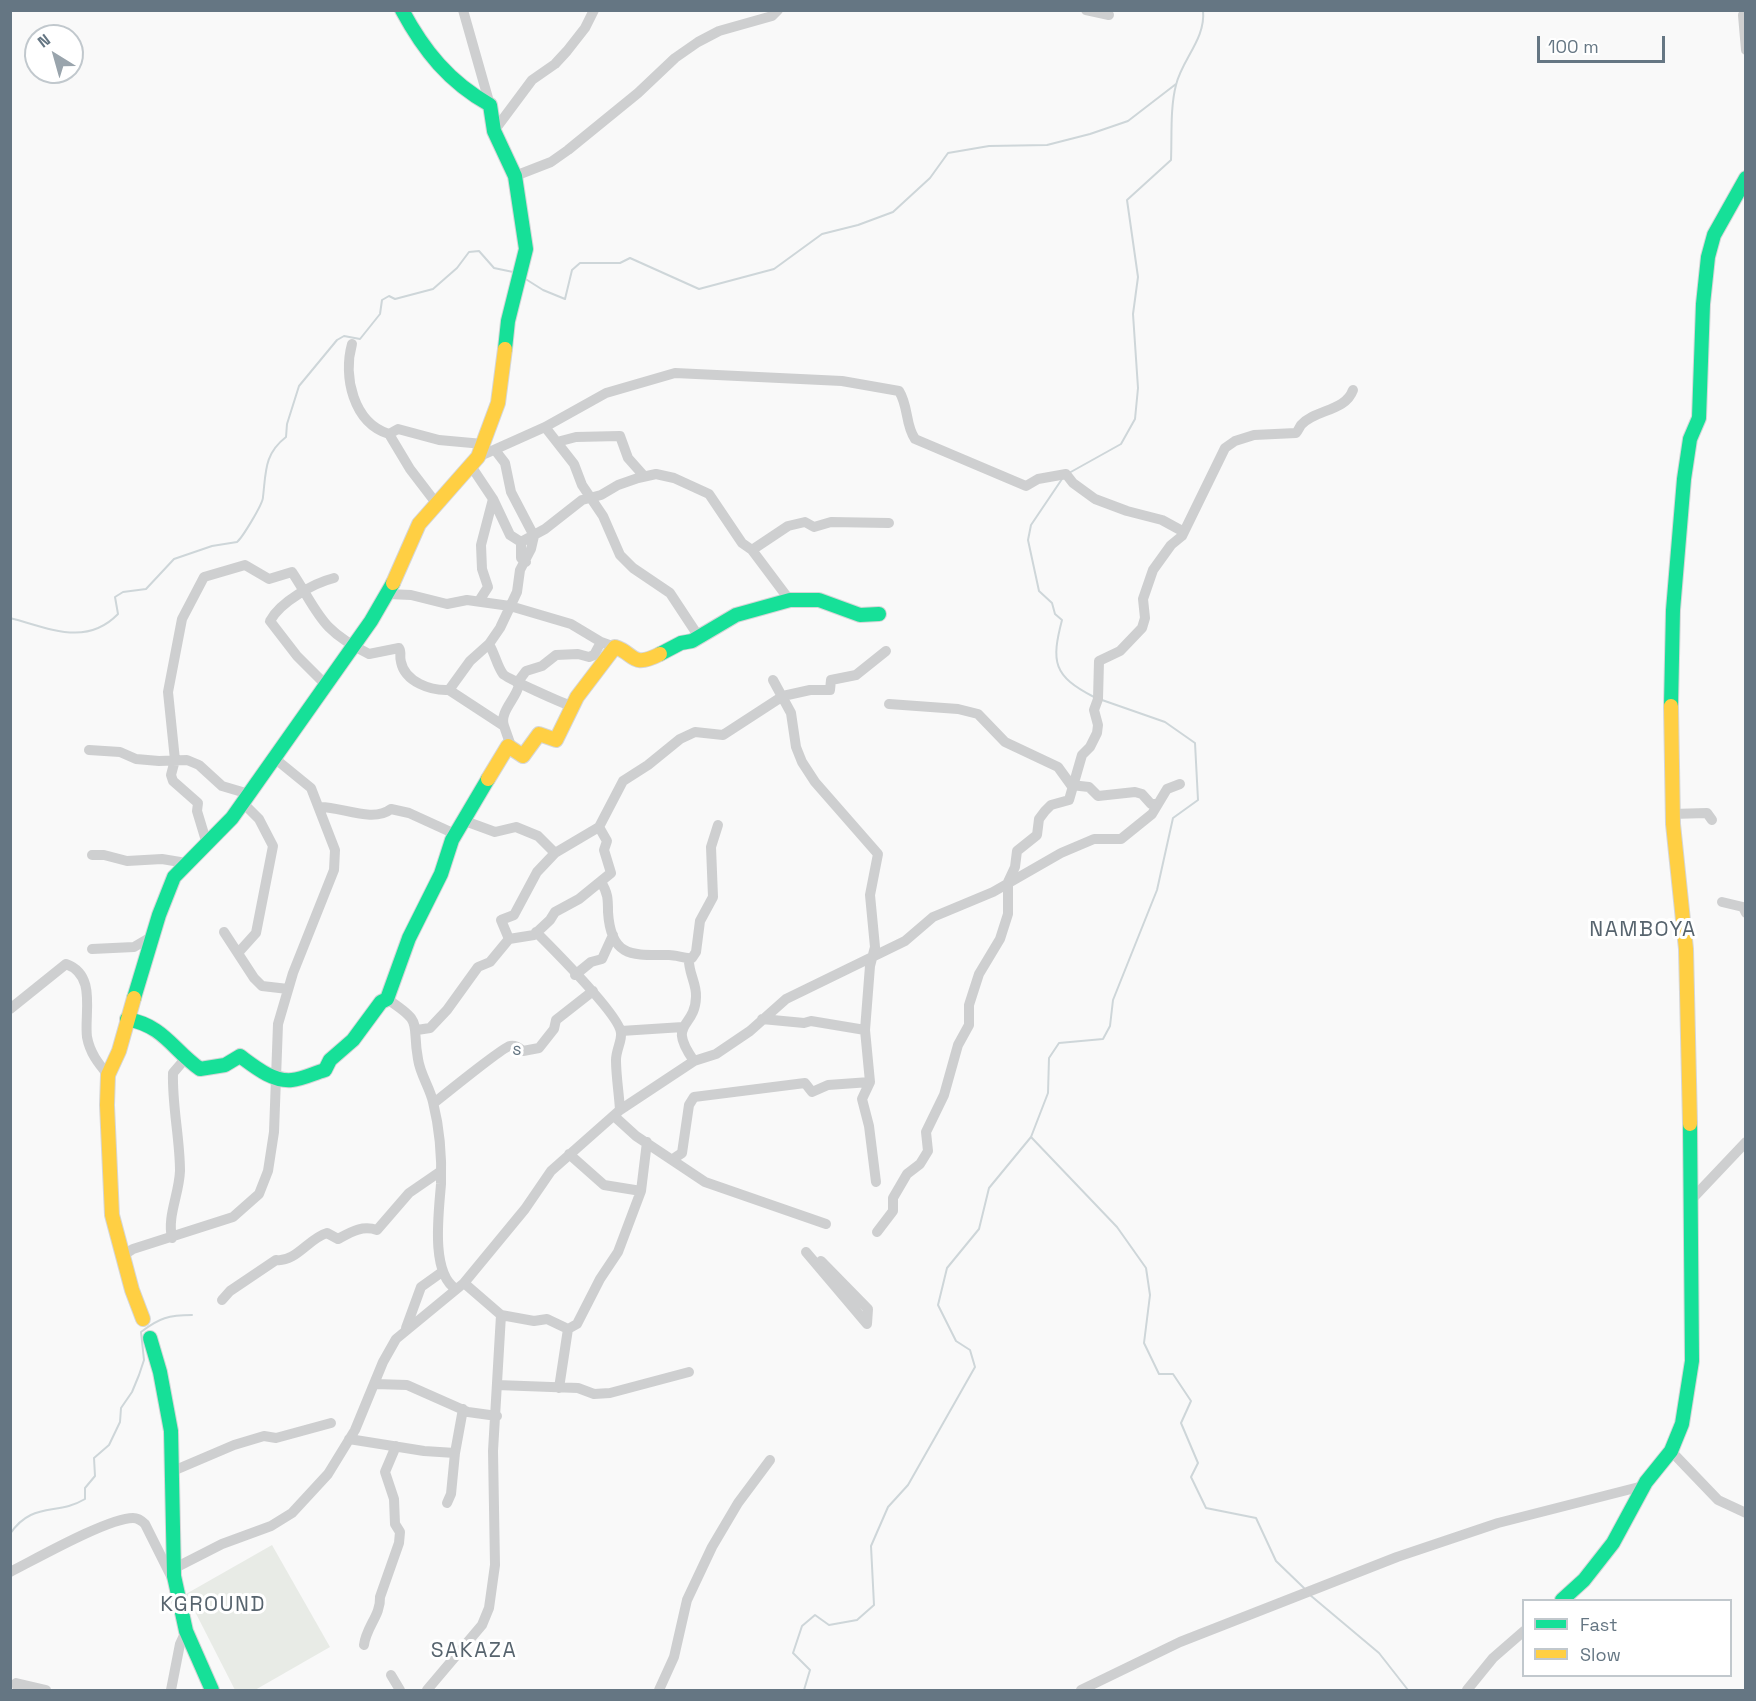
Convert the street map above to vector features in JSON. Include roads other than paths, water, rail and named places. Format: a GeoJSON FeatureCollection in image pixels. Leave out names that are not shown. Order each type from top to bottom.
{"type":"FeatureCollection","features":[{"type":"Feature","properties":{"kind":"street"},"geometry":{"type":"LineString","coordinates":[[402,10],[419,45],[448,79],[490,105]]}},
{"type":"Feature","properties":{"kind":"street"},"geometry":{"type":"LineString","coordinates":[[463,10],[481,84],[490,105],[494,131],[515,176],[526,249],[508,321],[498,403],[482,454],[493,499],[510,535],[521,542]]}},
{"type":"Feature","properties":{"kind":"street"},"geometry":{"type":"LineString","coordinates":[[494,131],[531,80],[555,64],[567,51],[585,28],[594,10]]}},
{"type":"Feature","properties":{"kind":"street"},"geometry":{"type":"LineString","coordinates":[[515,176],[551,162],[568,150],[638,93],[675,58],[698,42],[719,31],[772,16],[778,10]]}},
{"type":"Feature","properties":{"kind":"street"},"geometry":{"type":"LineString","coordinates":[[1086,10],[1108,15]]}},
{"type":"Feature","properties":{"kind":"street"},"geometry":{"type":"LineString","coordinates":[[1746,11],[1743,15],[1746,50]]}},
{"type":"Feature","properties":{"kind":"street"},"geometry":{"type":"LineString","coordinates":[[1563,1599],[1589,1575],[1614,1542],[1634,1509],[1643,1486],[1671,1451],[1690,1390],[1689,1233],[1692,1199],[1686,949],[1672,814],[1670,762],[1673,610],[1684,502],[1684,479],[1690,439],[1699,418],[1707,266],[1714,235],[1746,178]]}},
{"type":"Feature","properties":{"kind":"street"},"geometry":{"type":"LineString","coordinates":[[352,344],[348,366],[349,388],[354,399],[378,431],[389,435],[436,504]]}},
{"type":"Feature","properties":{"kind":"street"},"geometry":{"type":"LineString","coordinates":[[212,1690],[186,1631],[173,1569],[171,1431],[160,1372],[122,1256],[112,1215],[107,1105],[108,1075],[119,1051],[152,937],[168,891],[186,863],[219,834],[327,686],[388,594],[419,524],[482,454],[545,427],[606,393],[675,373],[842,381],[899,391],[906,401],[910,432],[915,439],[1026,486],[1038,479],[1066,474],[1073,483],[1095,499],[1127,511],[1162,520],[1184,532]]}},
{"type":"Feature","properties":{"kind":"street"},"geometry":{"type":"LineString","coordinates":[[877,1232],[893,1211],[893,1198],[907,1174],[920,1164],[928,1151],[926,1132],[944,1095],[958,1045],[969,1025],[969,1005],[979,974],[1000,939],[1008,914],[1008,882],[1015,867],[1017,851],[1037,835],[1040,819],[1052,805],[1067,802],[1075,786],[1082,754],[1093,741],[1098,725],[1094,710],[1098,699],[1099,660],[1120,651],[1142,628],[1145,618],[1143,599],[1153,570],[1171,545],[1184,532],[1225,448],[1235,441],[1254,435],[1296,433],[1302,424],[1324,410],[1346,402],[1353,390]]}},
{"type":"Feature","properties":{"kind":"street"},"geometry":{"type":"LineString","coordinates":[[545,427],[573,464],[589,497],[603,516],[620,555],[670,593],[699,637]]}},
{"type":"Feature","properties":{"kind":"street"},"geometry":{"type":"LineString","coordinates":[[389,435],[398,429],[439,440],[505,463],[511,492],[534,536],[526,562],[520,570],[516,592],[489,644],[470,661],[448,690]]}},
{"type":"Feature","properties":{"kind":"street"},"geometry":{"type":"LineString","coordinates":[[557,442],[576,437],[620,436],[628,458],[644,476]]}},
{"type":"Feature","properties":{"kind":"street"},"geometry":{"type":"LineString","coordinates":[[521,542],[534,536],[589,497],[601,495],[618,485],[656,474],[674,478],[709,494],[742,543],[752,550],[788,598]]}},
{"type":"Feature","properties":{"kind":"street"},"geometry":{"type":"LineString","coordinates":[[479,601],[488,587],[482,569],[481,544],[493,499]]}},
{"type":"Feature","properties":{"kind":"street"},"geometry":{"type":"LineString","coordinates":[[752,550],[788,526],[805,522],[814,527],[831,522],[889,523]]}},
{"type":"Feature","properties":{"kind":"street"},"geometry":{"type":"LineString","coordinates":[[521,542],[521,558],[526,562]]}},
{"type":"Feature","properties":{"kind":"street"},"geometry":{"type":"LineString","coordinates":[[207,844],[197,811],[198,803],[173,781],[171,775],[175,760],[168,692],[182,619],[198,584],[204,577],[245,565],[269,579],[292,572],[317,615],[333,633],[369,654],[399,648],[401,665],[413,681],[439,690],[448,690],[504,726]]}},
{"type":"Feature","properties":{"kind":"street"},"geometry":{"type":"LineString","coordinates":[[327,686],[297,656],[270,621],[285,605],[324,580],[334,578]]}},
{"type":"Feature","properties":{"kind":"street"},"geometry":{"type":"LineString","coordinates":[[388,594],[411,595],[447,604],[479,601],[510,606],[571,624],[601,642],[622,649],[630,658],[647,660],[699,637],[713,626],[735,615],[769,608],[788,598],[820,601],[863,617],[879,614]]}},
{"type":"Feature","properties":{"kind":"street"},"geometry":{"type":"LineString","coordinates":[[601,642],[594,655],[589,657],[578,654],[556,655],[542,666],[526,671],[518,684],[517,694],[503,717],[511,746],[523,756],[538,734],[556,740],[572,706],[615,647]]}},
{"type":"Feature","properties":{"kind":"street"},"geometry":{"type":"LineString","coordinates":[[489,644],[503,674],[518,684],[538,690],[564,705],[572,706]]}},
{"type":"Feature","properties":{"kind":"street"},"geometry":{"type":"LineString","coordinates":[[509,939],[501,920],[514,915],[537,872],[555,853],[599,827],[623,781],[648,765],[680,739],[695,732],[723,735],[783,696],[810,690],[830,690],[831,680],[856,675],[886,651]]}},
{"type":"Feature","properties":{"kind":"street"},"geometry":{"type":"LineString","coordinates":[[773,680],[791,713],[796,747],[802,762],[815,782],[878,854],[870,895],[875,946],[865,1029],[870,1082],[862,1099],[869,1126],[876,1182]]}},
{"type":"Feature","properties":{"kind":"street"},"geometry":{"type":"LineString","coordinates":[[889,704],[978,714],[1005,742],[1058,767],[1075,786],[1089,787],[1098,796],[1136,792],[1142,794],[1150,804],[1156,804]]}},
{"type":"Feature","properties":{"kind":"street"},"geometry":{"type":"LineString","coordinates":[[127,1019],[146,1020],[174,1043],[185,1059],[200,1069],[225,1065],[240,1056],[278,1078],[294,1080],[309,1072],[324,1070],[330,1060],[353,1040],[381,1002],[387,999],[409,938],[441,874],[455,834],[496,764],[508,746],[511,746]]}},
{"type":"Feature","properties":{"kind":"street"},"geometry":{"type":"LineString","coordinates":[[89,750],[120,752],[136,759],[186,760],[199,765],[208,776],[246,799],[273,846],[256,933],[238,953]]}},
{"type":"Feature","properties":{"kind":"street"},"geometry":{"type":"LineString","coordinates":[[122,1256],[133,1250],[232,1217],[259,1194],[268,1171],[278,1078],[278,1024],[288,989],[334,870],[335,850],[321,807],[311,789],[273,757]]}},
{"type":"Feature","properties":{"kind":"street"},"geometry":{"type":"LineString","coordinates":[[173,1569],[222,1544],[281,1521],[328,1473],[360,1420],[389,1349],[406,1329],[460,1286],[525,1209],[551,1171],[616,1113],[694,1061],[716,1054],[786,999],[905,941],[933,917],[993,892],[1008,882],[1094,839],[1121,839],[1152,814],[1167,789],[1180,784]]}},
{"type":"Feature","properties":{"kind":"street"},"geometry":{"type":"LineString","coordinates":[[321,807],[339,807],[352,813],[379,815],[391,809],[409,813],[455,834]]}},
{"type":"Feature","properties":{"kind":"street"},"geometry":{"type":"LineString","coordinates":[[1672,814],[1707,813],[1712,820]]}},
{"type":"Feature","properties":{"kind":"street"},"geometry":{"type":"LineString","coordinates":[[465,820],[495,832],[516,827],[538,836],[555,853]]}},
{"type":"Feature","properties":{"kind":"street"},"geometry":{"type":"LineString","coordinates":[[601,882],[608,892],[608,914],[613,935],[618,944],[630,954],[652,957],[670,955],[689,959],[695,956],[700,921],[713,897],[711,848],[718,825]]}},
{"type":"Feature","properties":{"kind":"street"},"geometry":{"type":"LineString","coordinates":[[417,1030],[429,1028],[447,1010],[478,967],[490,962],[509,939],[537,932],[550,921],[555,912],[572,904],[601,882],[612,870],[604,850],[608,841],[599,827]]}},
{"type":"Feature","properties":{"kind":"street"},"geometry":{"type":"LineString","coordinates":[[92,855],[127,861],[162,859],[186,863]]}},
{"type":"Feature","properties":{"kind":"street"},"geometry":{"type":"LineString","coordinates":[[1722,902],[1743,907],[1746,913]]}},
{"type":"Feature","properties":{"kind":"street"},"geometry":{"type":"LineString","coordinates":[[224,932],[254,978],[262,986],[288,989]]}},
{"type":"Feature","properties":{"kind":"street"},"geometry":{"type":"LineString","coordinates":[[537,932],[575,975],[592,990],[621,1031],[616,1059],[616,1113],[647,1142],[705,1182],[826,1224]]}},
{"type":"Feature","properties":{"kind":"street"},"geometry":{"type":"LineString","coordinates":[[575,975],[591,962],[602,959],[613,935]]}},
{"type":"Feature","properties":{"kind":"street"},"geometry":{"type":"LineString","coordinates":[[92,949],[134,947],[152,937]]}},
{"type":"Feature","properties":{"kind":"street"},"geometry":{"type":"LineString","coordinates":[[689,959],[696,999],[682,1027],[681,1041],[694,1061]]}},
{"type":"Feature","properties":{"kind":"street"},"geometry":{"type":"LineString","coordinates":[[10,1009],[56,970],[66,964],[73,967],[88,989],[87,1037],[93,1056],[108,1075]]}},
{"type":"Feature","properties":{"kind":"street","name":"s"},"geometry":{"type":"LineString","coordinates":[[434,1103],[478,1071],[501,1050],[509,1046],[515,1046],[523,1051],[539,1048],[554,1029],[556,1020],[592,990]]}},
{"type":"Feature","properties":{"kind":"street"},"geometry":{"type":"LineString","coordinates":[[387,999],[415,1022],[418,1059],[434,1103],[441,1142],[438,1237],[445,1280],[460,1286],[501,1315],[534,1321],[547,1319],[568,1329]]}},
{"type":"Feature","properties":{"kind":"street"},"geometry":{"type":"LineString","coordinates":[[762,1019],[804,1023],[811,1021],[865,1029]]}},
{"type":"Feature","properties":{"kind":"street"},"geometry":{"type":"LineString","coordinates":[[621,1031],[682,1027]]}},
{"type":"Feature","properties":{"kind":"street"},"geometry":{"type":"LineString","coordinates":[[172,1238],[169,1223],[177,1200],[180,1169],[173,1073],[185,1059]]}},
{"type":"Feature","properties":{"kind":"street"},"geometry":{"type":"LineString","coordinates":[[673,1159],[682,1152],[689,1105],[694,1097],[805,1083],[812,1092],[828,1085],[870,1082]]}},
{"type":"Feature","properties":{"kind":"street"},"geometry":{"type":"LineString","coordinates":[[568,1329],[578,1324],[600,1280],[611,1266],[641,1191],[647,1142]]}},
{"type":"Feature","properties":{"kind":"street"},"geometry":{"type":"LineString","coordinates":[[1692,1199],[1746,1142]]}},
{"type":"Feature","properties":{"kind":"street"},"geometry":{"type":"LineString","coordinates":[[569,1154],[604,1185],[641,1191]]}},
{"type":"Feature","properties":{"kind":"street"},"geometry":{"type":"LineString","coordinates":[[222,1300],[230,1291],[276,1260],[283,1262],[292,1257],[317,1236],[327,1233],[338,1239],[355,1230],[368,1227],[377,1230],[409,1193],[441,1172]]}},
{"type":"Feature","properties":{"kind":"street"},"geometry":{"type":"LineString","coordinates":[[806,1252],[867,1324],[868,1309],[821,1261]]}},
{"type":"Feature","properties":{"kind":"street"},"geometry":{"type":"LineString","coordinates":[[406,1329],[421,1287],[442,1272]]}},
{"type":"Feature","properties":{"kind":"street"},"geometry":{"type":"LineString","coordinates":[[427,1690],[482,1625],[489,1608],[495,1564],[493,1450],[497,1416],[501,1315]]}},
{"type":"Feature","properties":{"kind":"street"},"geometry":{"type":"LineString","coordinates":[[559,1388],[568,1329]]}},
{"type":"Feature","properties":{"kind":"street"},"geometry":{"type":"LineString","coordinates":[[497,1385],[578,1388],[594,1394],[610,1393],[689,1372]]}},
{"type":"Feature","properties":{"kind":"street"},"geometry":{"type":"LineString","coordinates":[[375,1384],[407,1385],[463,1409],[497,1416]]}},
{"type":"Feature","properties":{"kind":"street"},"geometry":{"type":"LineString","coordinates":[[447,1503],[451,1494],[463,1409]]}},
{"type":"Feature","properties":{"kind":"street"},"geometry":{"type":"LineString","coordinates":[[173,1471],[234,1445],[264,1437],[276,1438],[331,1423]]}},
{"type":"Feature","properties":{"kind":"street"},"geometry":{"type":"LineString","coordinates":[[349,1439],[455,1453]]}},
{"type":"Feature","properties":{"kind":"street"},"geometry":{"type":"LineString","coordinates":[[364,1645],[368,1631],[378,1614],[380,1597],[399,1543],[400,1532],[395,1524],[393,1499],[386,1472],[396,1446]]}},
{"type":"Feature","properties":{"kind":"street"},"geometry":{"type":"LineString","coordinates":[[1671,1451],[1718,1500],[1746,1513]]}},
{"type":"Feature","properties":{"kind":"street"},"geometry":{"type":"LineString","coordinates":[[659,1690],[674,1657],[687,1600],[712,1547],[738,1503],[770,1460]]}},
{"type":"Feature","properties":{"kind":"street"},"geometry":{"type":"LineString","coordinates":[[1082,1690],[1180,1642],[1397,1557],[1498,1523],[1643,1486]]}},
{"type":"Feature","properties":{"kind":"street"},"geometry":{"type":"LineString","coordinates":[[10,1572],[110,1524],[132,1518],[145,1524],[176,1585]]}},
{"type":"Feature","properties":{"kind":"street"},"geometry":{"type":"LineString","coordinates":[[171,1690],[180,1644],[186,1631]]}},
{"type":"Feature","properties":{"kind":"street"},"geometry":{"type":"LineString","coordinates":[[1467,1690],[1493,1658],[1522,1633]]}},
{"type":"Feature","properties":{"kind":"street"},"geometry":{"type":"LineString","coordinates":[[391,1675],[400,1690]]}},
{"type":"Feature","properties":{"kind":"street"},"geometry":{"type":"LineString","coordinates":[[18,1690],[16,1683],[46,1690]]}},
{"type":"Feature","properties":{"kind":"waterway"},"geometry":{"type":"LineString","coordinates":[[1069,473],[1121,444],[1135,419],[1138,388],[1133,314],[1138,277],[1127,200],[1171,160],[1174,94],[1179,76],[1201,30],[1203,10]]}},
{"type":"Feature","properties":{"kind":"waterway"},"geometry":{"type":"LineString","coordinates":[[524,278],[543,290],[565,299],[572,270],[580,263],[620,263],[630,258],[699,289],[774,269],[822,234],[858,225],[893,212],[930,178],[948,153],[989,146],[1047,145],[1090,134],[1128,121],[1176,84]]}},
{"type":"Feature","properties":{"kind":"waterway"},"geometry":{"type":"LineString","coordinates":[[10,618],[53,630],[67,632],[93,630],[106,624],[118,614],[115,597],[123,592],[146,589],[174,559],[212,546],[237,542],[252,521],[262,501],[267,464],[274,450],[286,437],[287,424],[299,386],[337,340],[344,336],[360,339],[380,314],[382,300],[389,296],[395,299],[433,289],[457,268],[469,252],[479,251],[494,268],[513,272]]}},
{"type":"Feature","properties":{"kind":"waterway"},"geometry":{"type":"LineString","coordinates":[[1062,479],[1031,525],[1028,540],[1039,591],[1052,603],[1055,614],[1062,620],[1056,657],[1058,666],[1070,682],[1094,697]]}},
{"type":"Feature","properties":{"kind":"waterway"},"geometry":{"type":"LineString","coordinates":[[804,1690],[810,1670],[793,1653],[802,1626],[815,1615],[829,1625],[857,1620],[874,1605],[871,1546],[888,1507],[908,1485],[975,1367],[970,1350],[956,1341],[938,1305],[947,1268],[979,1229],[989,1188],[1031,1137],[1048,1093],[1049,1058],[1059,1043],[1103,1039],[1110,1026],[1113,1000],[1157,890],[1173,818],[1198,800],[1195,743],[1165,722],[1102,700]]}},
{"type":"Feature","properties":{"kind":"waterway"},"geometry":{"type":"LineString","coordinates":[[1031,1137],[1117,1227],[1146,1268],[1150,1295],[1144,1343],[1159,1374],[1173,1374],[1191,1401],[1181,1423],[1198,1463],[1191,1477],[1206,1508],[1256,1518],[1276,1561],[1304,1588]]}},
{"type":"Feature","properties":{"kind":"waterway"},"geometry":{"type":"LineString","coordinates":[[10,1534],[27,1517],[45,1510],[75,1504],[85,1499],[85,1488],[95,1476],[94,1458],[109,1445],[120,1422],[121,1408],[132,1392],[139,1375],[144,1360],[141,1332],[165,1318],[192,1315]]}},
{"type":"Feature","properties":{"kind":"waterway"},"geometry":{"type":"LineString","coordinates":[[1310,1595],[1379,1653],[1408,1690]]}},
{"type":"Feature","properties":{"kind":"district","name":"NAMBOYA"},"geometry":{"type":"Point","coordinates":[1643,930]}},
{"type":"Feature","properties":{"kind":"district","name":"KGROUND"},"geometry":{"type":"Point","coordinates":[213,1605]}},
{"type":"Feature","properties":{"kind":"district","name":"SAKAZA"},"geometry":{"type":"Point","coordinates":[474,1651]}}]}
